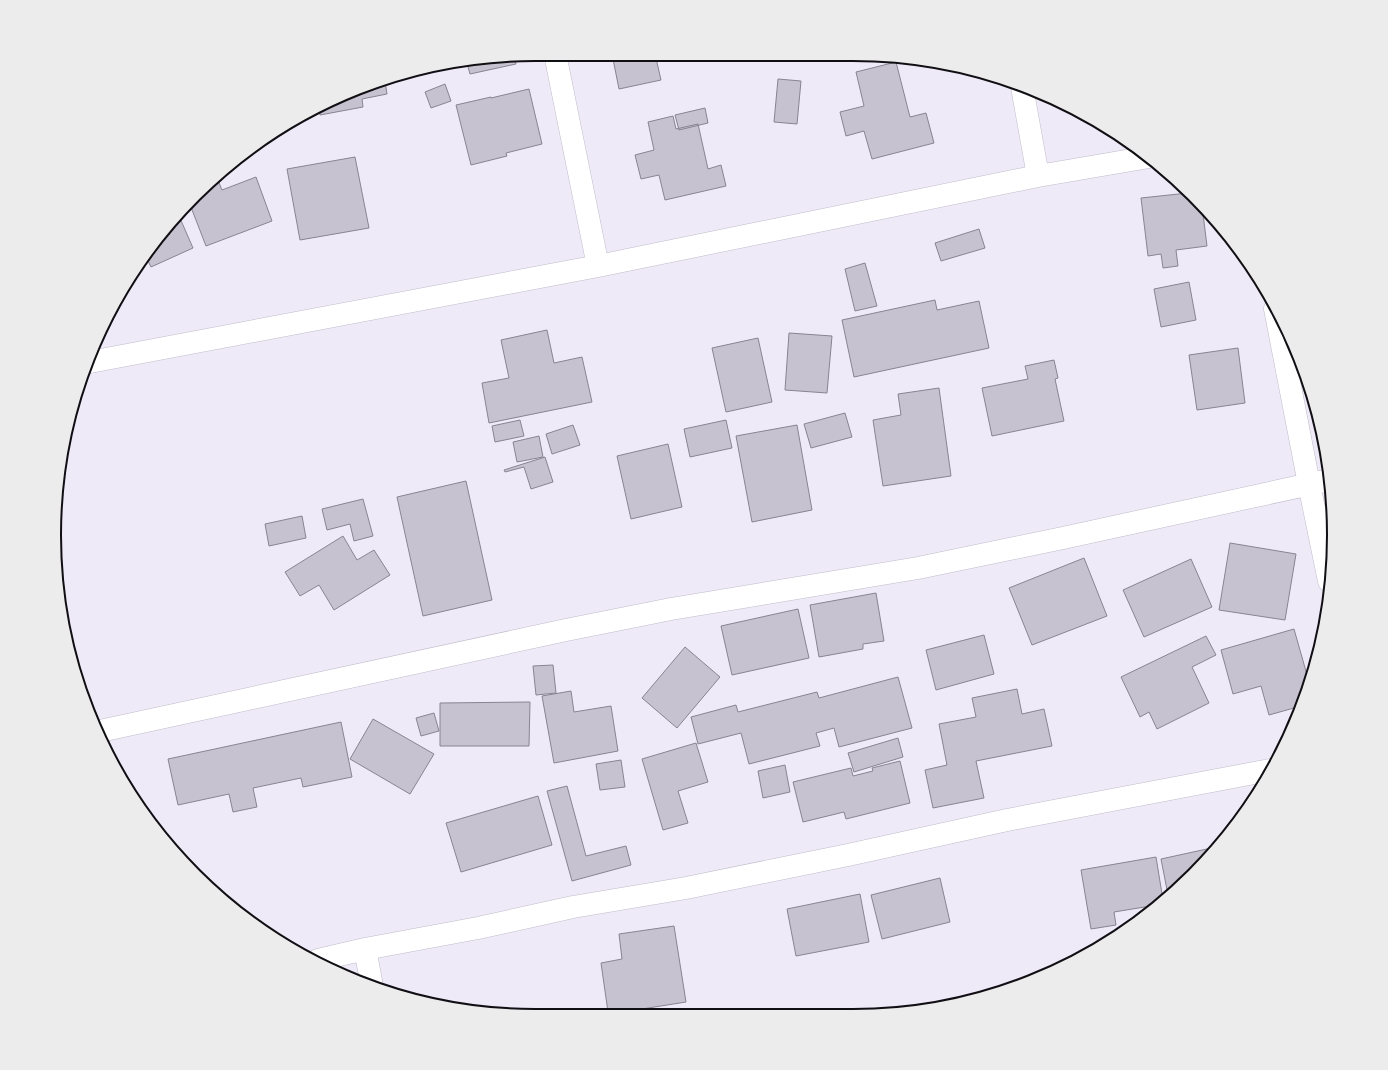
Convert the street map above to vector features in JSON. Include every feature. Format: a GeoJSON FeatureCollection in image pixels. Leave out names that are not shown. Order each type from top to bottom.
{"type":"FeatureCollection","features":[{"type":"Feature","properties":{"kind":"street"},"geometry":{"type":"LineString","coordinates":[[557,61],[598,266]]}},
{"type":"Feature","properties":{"kind":"street"},"geometry":{"type":"LineString","coordinates":[[1023,93],[1038,176]]}},
{"type":"Feature","properties":{"kind":"street"},"geometry":{"type":"LineString","coordinates":[[94,361],[598,266],[1038,176],[1141,158]]}},
{"type":"Feature","properties":{"kind":"street"},"geometry":{"type":"LineString","coordinates":[[1280,331],[1319,482],[1326,555]]}},
{"type":"Feature","properties":{"kind":"street"},"geometry":{"type":"LineString","coordinates":[[103,730],[671,608],[918,568],[1319,482]]}},
{"type":"Feature","properties":{"kind":"street"},"geometry":{"type":"LineString","coordinates":[[323,959],[365,949],[478,928],[573,907],[709,883],[848,855],[1015,818],[1263,771]]}},
{"type":"Feature","properties":{"kind":"street"},"geometry":{"type":"LineString","coordinates":[[365,949],[371,979]]}},
{"type":"Feature","properties":{"kind":"building"},"geometry":{"type":"Polygon","coordinates":[[[613,61],[657,61],[661,80],[619,89],[613,61]]]}},
{"type":"Feature","properties":{"kind":"building"},"geometry":{"type":"Polygon","coordinates":[[[504,62],[515,62],[516,64],[470,74],[468,66],[504,62]]]}},
{"type":"Feature","properties":{"kind":"building"},"geometry":{"type":"Polygon","coordinates":[[[896,63],[910,117],[926,113],[934,143],[872,159],[864,131],[846,136],[840,112],[864,106],[856,72],[896,63]]]}},
{"type":"Feature","properties":{"kind":"building"},"geometry":{"type":"Polygon","coordinates":[[[778,79],[801,81],[797,124],[774,122],[778,79]]]}},
{"type":"Feature","properties":{"kind":"building"},"geometry":{"type":"Polygon","coordinates":[[[445,84],[451,101],[431,108],[425,92],[445,84]]]}},
{"type":"Feature","properties":{"kind":"building"},"geometry":{"type":"Polygon","coordinates":[[[386,85],[387,94],[362,99],[363,107],[320,115],[320,113],[325,110],[386,85]]]}},
{"type":"Feature","properties":{"kind":"building"},"geometry":{"type":"Polygon","coordinates":[[[529,89],[542,144],[506,153],[507,156],[471,165],[456,105],[529,89]]]}},
{"type":"Feature","properties":{"kind":"building"},"geometry":{"type":"Polygon","coordinates":[[[705,108],[708,123],[679,130],[675,115],[705,108]]]}},
{"type":"Feature","properties":{"kind":"building"},"geometry":{"type":"Polygon","coordinates":[[[673,116],[676,129],[698,124],[708,169],[721,165],[726,186],[665,200],[659,175],[641,179],[635,155],[654,150],[648,122],[673,116]]]}},
{"type":"Feature","properties":{"kind":"building"},"geometry":{"type":"Polygon","coordinates":[[[355,157],[369,228],[300,240],[287,169],[355,157]]]}},
{"type":"Feature","properties":{"kind":"building"},"geometry":{"type":"Polygon","coordinates":[[[256,177],[272,221],[206,246],[192,209],[219,182],[222,190],[256,177]]]}},
{"type":"Feature","properties":{"kind":"building"},"geometry":{"type":"Polygon","coordinates":[[[1181,194],[1203,216],[1207,246],[1176,250],[1178,266],[1163,268],[1161,254],[1148,256],[1141,198],[1181,194]]]}},
{"type":"Feature","properties":{"kind":"building"},"geometry":{"type":"Polygon","coordinates":[[[181,220],[193,248],[151,267],[148,262],[181,220]]]}},
{"type":"Feature","properties":{"kind":"building"},"geometry":{"type":"Polygon","coordinates":[[[979,229],[985,248],[941,261],[935,243],[979,229]]]}},
{"type":"Feature","properties":{"kind":"building"},"geometry":{"type":"Polygon","coordinates":[[[865,263],[877,306],[855,311],[845,269],[865,263]]]}},
{"type":"Feature","properties":{"kind":"building"},"geometry":{"type":"Polygon","coordinates":[[[1189,282],[1196,320],[1161,327],[1154,289],[1189,282]]]}},
{"type":"Feature","properties":{"kind":"building"},"geometry":{"type":"Polygon","coordinates":[[[935,300],[937,310],[979,301],[989,348],[854,377],[842,320],[935,300]]]}},
{"type":"Feature","properties":{"kind":"building"},"geometry":{"type":"Polygon","coordinates":[[[547,330],[554,363],[582,357],[592,402],[489,423],[482,383],[509,378],[501,340],[547,330]]]}},
{"type":"Feature","properties":{"kind":"building"},"geometry":{"type":"Polygon","coordinates":[[[789,333],[832,336],[827,393],[785,390],[789,333]]]}},
{"type":"Feature","properties":{"kind":"building"},"geometry":{"type":"Polygon","coordinates":[[[758,338],[772,402],[726,412],[712,348],[758,338]]]}},
{"type":"Feature","properties":{"kind":"building"},"geometry":{"type":"Polygon","coordinates":[[[1238,348],[1245,403],[1197,410],[1189,355],[1238,348]]]}},
{"type":"Feature","properties":{"kind":"building"},"geometry":{"type":"Polygon","coordinates":[[[1054,360],[1058,378],[1055,379],[1064,421],[992,436],[982,388],[1028,379],[1025,366],[1054,360]]]}},
{"type":"Feature","properties":{"kind":"building"},"geometry":{"type":"Polygon","coordinates":[[[939,388],[951,476],[883,486],[873,420],[901,415],[898,394],[939,388]]]}},
{"type":"Feature","properties":{"kind":"building"},"geometry":{"type":"Polygon","coordinates":[[[845,413],[852,437],[811,448],[804,424],[845,413]]]}},
{"type":"Feature","properties":{"kind":"building"},"geometry":{"type":"Polygon","coordinates":[[[520,420],[524,436],[495,442],[492,426],[520,420]]]}},
{"type":"Feature","properties":{"kind":"building"},"geometry":{"type":"Polygon","coordinates":[[[726,420],[732,448],[690,457],[684,429],[726,420]]]}},
{"type":"Feature","properties":{"kind":"building"},"geometry":{"type":"Polygon","coordinates":[[[573,425],[580,445],[552,454],[546,434],[573,425]]]}},
{"type":"Feature","properties":{"kind":"building"},"geometry":{"type":"Polygon","coordinates":[[[797,425],[812,510],[752,522],[736,436],[797,425]]]}},
{"type":"Feature","properties":{"kind":"building"},"geometry":{"type":"Polygon","coordinates":[[[539,436],[543,457],[517,462],[513,442],[539,436]]]}},
{"type":"Feature","properties":{"kind":"building"},"geometry":{"type":"Polygon","coordinates":[[[668,444],[682,507],[631,519],[617,456],[668,444]]]}},
{"type":"Feature","properties":{"kind":"building"},"geometry":{"type":"Polygon","coordinates":[[[545,457],[553,482],[531,489],[524,467],[505,472],[504,470],[545,457]]]}},
{"type":"Feature","properties":{"kind":"building"},"geometry":{"type":"Polygon","coordinates":[[[466,481],[492,600],[423,616],[397,497],[466,481]]]}},
{"type":"Feature","properties":{"kind":"building"},"geometry":{"type":"Polygon","coordinates":[[[363,499],[373,536],[354,541],[350,524],[327,530],[322,509],[363,499]]]}},
{"type":"Feature","properties":{"kind":"building"},"geometry":{"type":"Polygon","coordinates":[[[302,516],[306,538],[269,546],[265,524],[302,516]]]}},
{"type":"Feature","properties":{"kind":"building"},"geometry":{"type":"Polygon","coordinates":[[[343,536],[357,560],[374,550],[390,575],[334,610],[319,585],[300,596],[285,572],[343,536]]]}},
{"type":"Feature","properties":{"kind":"building"},"geometry":{"type":"Polygon","coordinates":[[[1230,543],[1296,554],[1285,620],[1219,610],[1230,543]]]}},
{"type":"Feature","properties":{"kind":"building"},"geometry":{"type":"Polygon","coordinates":[[[1084,558],[1107,616],[1032,645],[1009,588],[1084,558]]]}},
{"type":"Feature","properties":{"kind":"building"},"geometry":{"type":"Polygon","coordinates":[[[1191,559],[1212,607],[1144,637],[1123,590],[1191,559]]]}},
{"type":"Feature","properties":{"kind":"building"},"geometry":{"type":"Polygon","coordinates":[[[876,593],[884,641],[863,644],[863,649],[819,657],[810,605],[876,593]]]}},
{"type":"Feature","properties":{"kind":"building"},"geometry":{"type":"Polygon","coordinates":[[[798,609],[809,658],[732,675],[721,626],[798,609]]]}},
{"type":"Feature","properties":{"kind":"building"},"geometry":{"type":"Polygon","coordinates":[[[1294,629],[1306,673],[1294,708],[1269,715],[1261,686],[1233,694],[1221,650],[1294,629]]]}},
{"type":"Feature","properties":{"kind":"building"},"geometry":{"type":"Polygon","coordinates":[[[984,635],[994,674],[936,690],[926,650],[984,635]]]}},
{"type":"Feature","properties":{"kind":"building"},"geometry":{"type":"Polygon","coordinates":[[[1206,636],[1216,655],[1192,667],[1209,703],[1157,729],[1149,712],[1140,717],[1121,677],[1206,636]]]}},
{"type":"Feature","properties":{"kind":"building"},"geometry":{"type":"Polygon","coordinates":[[[685,647],[720,677],[677,728],[642,698],[685,647]]]}},
{"type":"Feature","properties":{"kind":"building"},"geometry":{"type":"Polygon","coordinates":[[[553,665],[556,693],[536,695],[533,666],[553,665]]]}},
{"type":"Feature","properties":{"kind":"building"},"geometry":{"type":"Polygon","coordinates":[[[898,677],[912,728],[839,747],[834,728],[816,733],[820,746],[749,764],[741,733],[698,744],[691,717],[736,705],[738,712],[817,692],[819,698],[898,677]]]}},
{"type":"Feature","properties":{"kind":"building"},"geometry":{"type":"Polygon","coordinates":[[[1017,689],[1022,714],[1044,709],[1052,746],[976,761],[984,798],[933,808],[925,770],[947,765],[939,724],[976,717],[972,698],[1017,689]]]}},
{"type":"Feature","properties":{"kind":"building"},"geometry":{"type":"Polygon","coordinates":[[[571,691],[574,712],[611,706],[618,751],[554,763],[542,696],[571,691]]]}},
{"type":"Feature","properties":{"kind":"building"},"geometry":{"type":"Polygon","coordinates":[[[530,702],[529,746],[440,746],[440,703],[530,702]]]}},
{"type":"Feature","properties":{"kind":"building"},"geometry":{"type":"Polygon","coordinates":[[[434,713],[439,731],[421,736],[416,718],[434,713]]]}},
{"type":"Feature","properties":{"kind":"building"},"geometry":{"type":"Polygon","coordinates":[[[373,719],[434,754],[410,794],[350,759],[373,719]]]}},
{"type":"Feature","properties":{"kind":"building"},"geometry":{"type":"Polygon","coordinates":[[[341,722],[352,777],[303,787],[301,778],[253,788],[257,807],[233,812],[229,794],[178,805],[168,759],[341,722]]]}},
{"type":"Feature","properties":{"kind":"building"},"geometry":{"type":"Polygon","coordinates":[[[898,738],[903,757],[854,772],[848,753],[898,738]]]}},
{"type":"Feature","properties":{"kind":"building"},"geometry":{"type":"Polygon","coordinates":[[[696,743],[708,782],[678,791],[688,823],[663,830],[642,759],[696,743]]]}},
{"type":"Feature","properties":{"kind":"building"},"geometry":{"type":"Polygon","coordinates":[[[621,760],[625,787],[600,790],[596,764],[621,760]]]}},
{"type":"Feature","properties":{"kind":"building"},"geometry":{"type":"Polygon","coordinates":[[[900,761],[910,803],[846,819],[844,812],[803,822],[793,782],[851,768],[853,776],[873,771],[872,768],[900,761]]]}},
{"type":"Feature","properties":{"kind":"building"},"geometry":{"type":"Polygon","coordinates":[[[785,765],[790,792],[763,798],[758,771],[785,765]]]}},
{"type":"Feature","properties":{"kind":"building"},"geometry":{"type":"Polygon","coordinates":[[[567,786],[586,856],[626,846],[631,865],[572,881],[547,791],[567,786]]]}},
{"type":"Feature","properties":{"kind":"building"},"geometry":{"type":"Polygon","coordinates":[[[538,796],[552,845],[461,872],[446,823],[538,796]]]}},
{"type":"Feature","properties":{"kind":"building"},"geometry":{"type":"Polygon","coordinates":[[[1208,849],[1167,890],[1161,859],[1208,849]]]}},
{"type":"Feature","properties":{"kind":"building"},"geometry":{"type":"Polygon","coordinates":[[[1156,857],[1162,894],[1147,907],[1114,912],[1116,925],[1091,929],[1081,870],[1156,857]]]}},
{"type":"Feature","properties":{"kind":"building"},"geometry":{"type":"Polygon","coordinates":[[[940,878],[950,922],[882,939],[871,895],[940,878]]]}},
{"type":"Feature","properties":{"kind":"building"},"geometry":{"type":"Polygon","coordinates":[[[860,894],[869,942],[796,956],[787,909],[860,894]]]}},
{"type":"Feature","properties":{"kind":"building"},"geometry":{"type":"Polygon","coordinates":[[[674,926],[686,1002],[642,1009],[608,1009],[601,963],[622,959],[619,934],[674,926]]]}}]}
